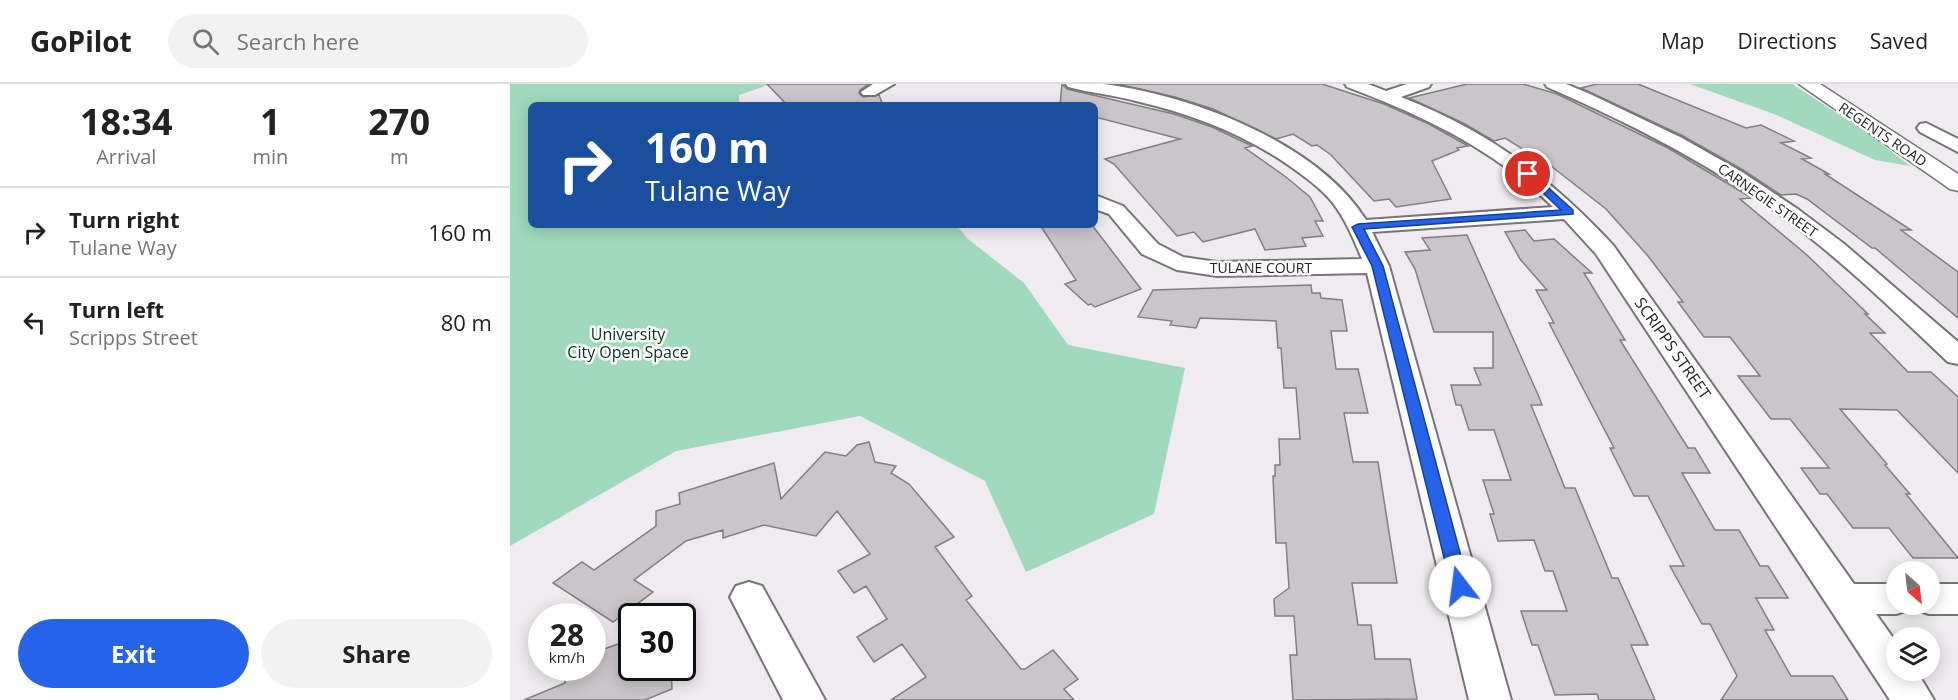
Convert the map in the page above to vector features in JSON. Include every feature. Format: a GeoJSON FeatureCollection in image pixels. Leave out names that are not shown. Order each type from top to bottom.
{"type":"FeatureCollection","features":[{"type":"Feature","properties":{"kind":"main road","name":"REGENTS ROAD"},"geometry":{"type":"LineString","coordinates":[[1808,84],[1958,184]]}},
{"type":"Feature","properties":{"kind":"main road","name":"REGENTS ROAD"},"geometry":{"type":"LineString","coordinates":[[1828,84],[1958,167]]}},
{"type":"Feature","properties":{"kind":"street"},"geometry":{"type":"LineString","coordinates":[[869,92],[886,84]]}},
{"type":"Feature","properties":{"kind":"street"},"geometry":{"type":"LineString","coordinates":[[1074,84],[1165,102],[1212,116],[1255,135],[1316,175],[1345,204],[1377,266],[1490,700]]}},
{"type":"Feature","properties":{"kind":"street","name":"SCRIPPS STREET"},"geometry":{"type":"LineString","coordinates":[[1353,84],[1440,119],[1489,147],[1528,174],[1570,212],[1605,250],[1913,700]]}},
{"type":"Feature","properties":{"kind":"street"},"geometry":{"type":"LineString","coordinates":[[1386,96],[1423,84]]}},
{"type":"Feature","properties":{"kind":"street","name":"CARNEGIE STREET"},"geometry":{"type":"LineString","coordinates":[[1553,84],[1624,114],[1687,146],[1740,178],[1792,214],[1857,266],[1958,356]]}},
{"type":"Feature","properties":{"kind":"street"},"geometry":{"type":"LineString","coordinates":[[1926,128],[1958,147]]}},
{"type":"Feature","properties":{"kind":"street","name":"TULANE COURT"},"geometry":{"type":"LineString","coordinates":[[1098,202],[1116,210],[1150,249],[1177,263],[1216,269],[1377,266]]}},
{"type":"Feature","properties":{"kind":"street"},"geometry":{"type":"LineString","coordinates":[[1358,227],[1570,212]]}},
{"type":"Feature","properties":{"kind":"street"},"geometry":{"type":"LineString","coordinates":[[749,597],[804,700]]}},
{"type":"Feature","properties":{"kind":"street"},"geometry":{"type":"LineString","coordinates":[[1845,599],[1886,599]]}},
{"type":"Feature","properties":{"kind":"street"},"geometry":{"type":"LineString","coordinates":[[1940,599],[1958,599]]}},
{"type":"Feature","properties":{"kind":"green space","name":"University City Open Space"},"geometry":{"type":"Polygon","coordinates":[[[510,84],[771,84],[739,95],[739,102],[528,102],[528,228],[959,228],[968,239],[1024,283],[1068,345],[1185,368],[1154,514],[1026,572],[985,481],[860,416],[676,451],[510,546],[510,84]]]}},
{"type":"Feature","properties":{"kind":"green space"},"geometry":{"type":"Polygon","coordinates":[[[1690,84],[1792,84],[1869,134],[1910,166],[1875,160],[1774,114],[1690,84]]]}},
{"type":"Feature","properties":{"kind":"building"},"geometry":{"type":"Polygon","coordinates":[[[767,84],[869,84],[859,93],[863,97],[879,95],[882,102],[784,102],[767,84]]]}},
{"type":"Feature","properties":{"kind":"building"},"geometry":{"type":"Polygon","coordinates":[[[1062,84],[1067,89],[1174,114],[1212,127],[1252,146],[1245,148],[1310,197],[1323,221],[1315,221],[1323,236],[1302,238],[1306,246],[1265,250],[1255,229],[1203,242],[1194,232],[1177,236],[1114,164],[1105,159],[1180,139],[1098,118],[1098,102],[1060,102],[1062,84]]]}},
{"type":"Feature","properties":{"kind":"building"},"geometry":{"type":"Polygon","coordinates":[[[1117,84],[1322,84],[1384,104],[1429,124],[1468,146],[1457,148],[1459,150],[1432,161],[1451,199],[1396,207],[1389,199],[1374,201],[1331,155],[1317,145],[1312,146],[1293,134],[1276,139],[1213,109],[1175,97],[1117,84]]]}},
{"type":"Feature","properties":{"kind":"building"},"geometry":{"type":"Polygon","coordinates":[[[1467,84],[1523,84],[1557,94],[1668,148],[1752,198],[1740,199],[1807,255],[1868,314],[1865,314],[1885,333],[1870,333],[1908,372],[1931,372],[1958,397],[1958,473],[1897,410],[1840,409],[1887,464],[1885,465],[1910,494],[1906,494],[1958,558],[1913,558],[1889,528],[1853,528],[1827,494],[1820,494],[1801,468],[1829,468],[1790,419],[1771,419],[1738,376],[1760,376],[1730,337],[1704,337],[1678,302],[1683,302],[1648,256],[1606,209],[1551,166],[1547,167],[1505,138],[1494,141],[1463,123],[1409,98],[1467,84]]]}},
{"type":"Feature","properties":{"kind":"building"},"geometry":{"type":"Polygon","coordinates":[[[1597,84],[1638,84],[1746,128],[1761,125],[1794,141],[1781,143],[1811,158],[1802,159],[1829,174],[1825,174],[1911,230],[1901,230],[1958,272],[1958,318],[1875,248],[1807,199],[1796,194],[1781,195],[1743,170],[1683,136],[1581,88],[1597,84]]]}},
{"type":"Feature","properties":{"kind":"building"},"geometry":{"type":"Polygon","coordinates":[[[1042,228],[1094,228],[1141,289],[1095,307],[1088,305],[1065,284],[1076,280],[1042,228]]]}},
{"type":"Feature","properties":{"kind":"building"},"geometry":{"type":"Polygon","coordinates":[[[1525,230],[1534,241],[1554,239],[1592,273],[1584,273],[1625,340],[1620,340],[1688,448],[1695,448],[1710,473],[1682,473],[1715,530],[1739,530],[1760,566],[1768,566],[1788,598],[1756,598],[1774,630],[1765,630],[1791,676],[1833,676],[1848,700],[1721,700],[1737,676],[1710,624],[1702,624],[1670,566],[1684,566],[1648,496],[1634,496],[1610,448],[1614,448],[1549,323],[1554,323],[1536,290],[1547,290],[1520,259],[1505,232],[1525,230]]]}},
{"type":"Feature","properties":{"kind":"building"},"geometry":{"type":"Polygon","coordinates":[[[1467,235],[1539,397],[1542,405],[1531,405],[1565,488],[1575,488],[1612,578],[1618,578],[1648,645],[1631,645],[1655,700],[1599,700],[1597,694],[1555,695],[1538,645],[1532,645],[1521,611],[1567,611],[1553,571],[1545,571],[1534,540],[1498,541],[1490,514],[1494,514],[1483,480],[1511,480],[1494,430],[1469,430],[1461,405],[1456,405],[1451,385],[1481,385],[1474,368],[1493,368],[1493,332],[1434,332],[1415,269],[1405,252],[1430,250],[1422,238],[1467,235]]]}},
{"type":"Feature","properties":{"kind":"building"},"geometry":{"type":"Polygon","coordinates":[[[1311,285],[1312,293],[1320,293],[1321,298],[1342,300],[1347,331],[1331,331],[1336,369],[1358,369],[1368,413],[1344,413],[1353,462],[1378,462],[1397,583],[1352,583],[1358,625],[1371,625],[1375,659],[1410,659],[1417,699],[1293,700],[1290,655],[1297,655],[1294,616],[1275,616],[1274,599],[1289,588],[1286,543],[1276,543],[1273,476],[1275,476],[1275,465],[1280,465],[1279,439],[1300,439],[1296,388],[1284,388],[1276,321],[1200,318],[1196,328],[1170,325],[1172,321],[1138,317],[1153,290],[1311,285]]]}},
{"type":"Feature","properties":{"kind":"building"},"geometry":{"type":"Polygon","coordinates":[[[869,442],[875,462],[896,466],[891,473],[909,484],[954,537],[935,547],[972,596],[966,600],[1021,669],[1025,669],[1053,650],[1078,679],[1064,689],[1074,700],[891,700],[926,677],[902,644],[874,662],[857,637],[887,619],[866,586],[854,593],[838,571],[870,554],[837,511],[816,536],[764,525],[723,538],[723,530],[686,541],[634,580],[653,592],[638,603],[618,603],[618,618],[613,622],[606,617],[606,603],[584,603],[553,583],[582,562],[594,570],[656,526],[656,511],[680,504],[679,493],[774,463],[781,499],[825,452],[846,456],[857,445],[869,442]]]}},
{"type":"Feature","properties":{"kind":"building"},"geometry":{"type":"Polygon","coordinates":[[[618,644],[618,681],[672,681],[672,689],[645,700],[524,700],[565,683],[565,681],[606,681],[606,648],[618,644]]]}},
{"type":"Feature","properties":{"kind":"route"},"geometry":{"type":"LineString","coordinates":[[1460,586],[1377,266],[1358,227],[1570,212],[1528,174]]}}]}
